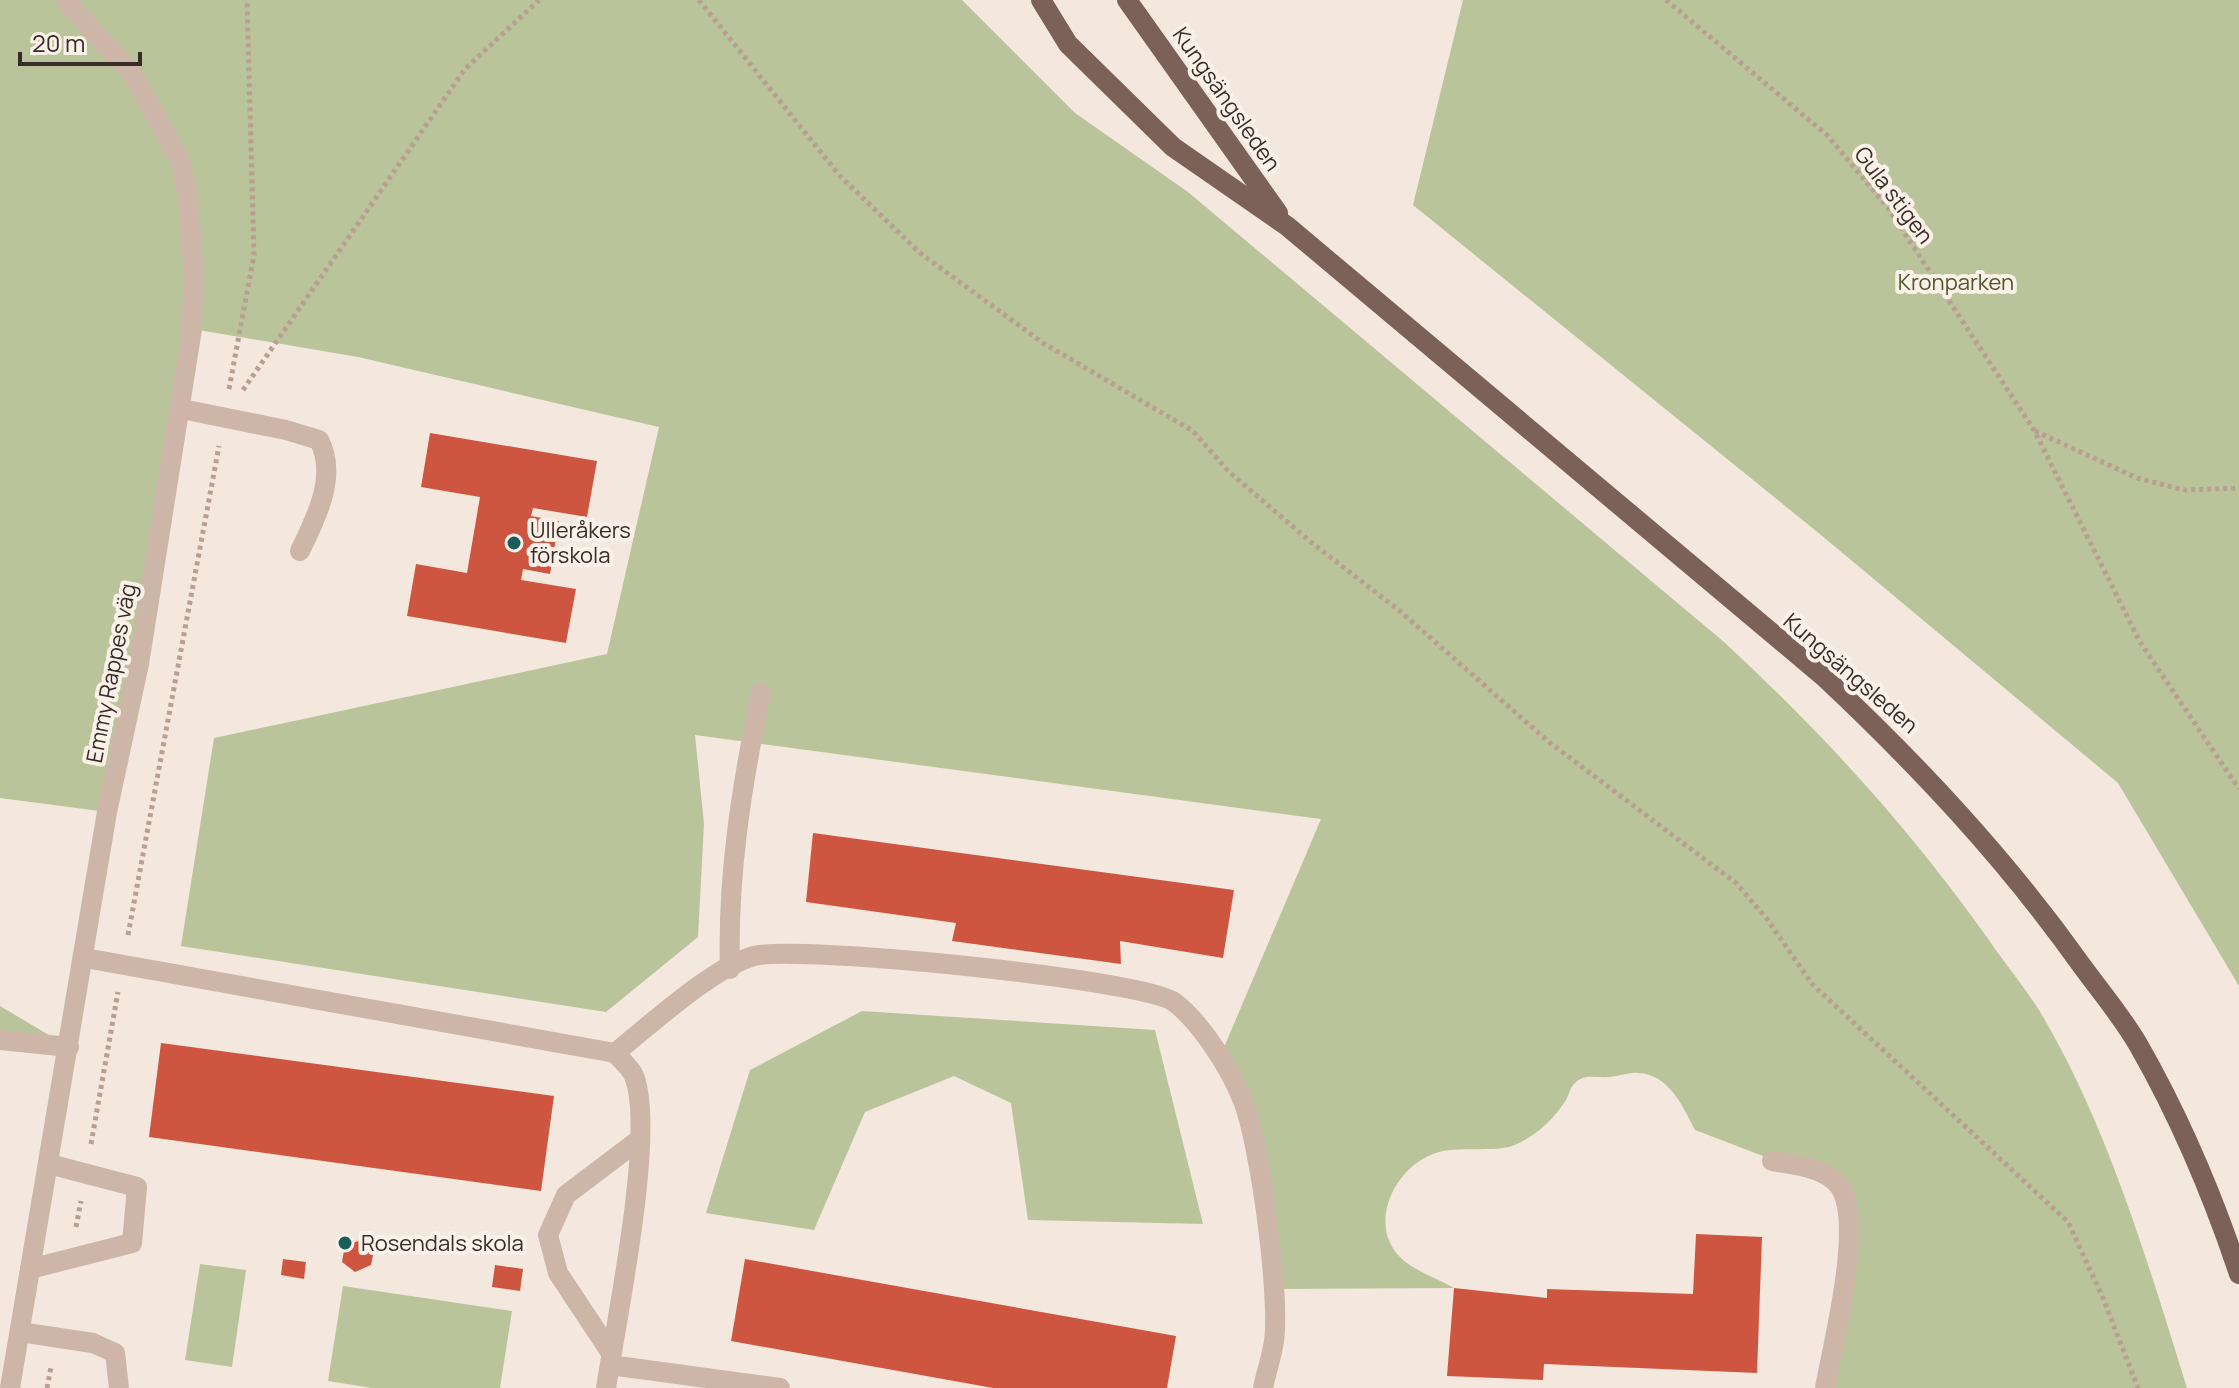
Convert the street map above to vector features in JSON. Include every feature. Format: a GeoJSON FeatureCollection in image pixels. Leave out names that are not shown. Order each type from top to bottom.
{"type":"FeatureCollection","features":[{"type":"Feature","properties":{"kind":"main road","name":"Kungsängsleden"},"geometry":{"type":"LineString","coordinates":[[1041,0],[1068,44],[1173,147],[1287,226],[1823,676],[1903,751],[1977,830],[2045,914],[2138,1044],[2203,1177],[2239,1274]]}},
{"type":"Feature","properties":{"kind":"main road","name":"Kungsängsleden"},"geometry":{"type":"LineString","coordinates":[[1127,0],[1287,226]]}},
{"type":"Feature","properties":{"kind":"street","name":"Emmy Rappes väg"},"geometry":{"type":"LineString","coordinates":[[10,1388],[85,958],[107,812],[139,664],[182,409],[192,329],[193,266],[188,196],[181,162],[134,76],[65,0]]}},
{"type":"Feature","properties":{"kind":"street"},"geometry":{"type":"LineString","coordinates":[[182,409],[319,440],[325,451],[325,487],[317,516],[300,551]]}},
{"type":"Feature","properties":{"kind":"street"},"geometry":{"type":"LineString","coordinates":[[730,969],[731,893],[744,770],[761,693]]}},
{"type":"Feature","properties":{"kind":"street"},"geometry":{"type":"LineString","coordinates":[[615,1053],[730,969],[752,957],[797,952],[950,965],[1140,989],[1172,1000],[1205,1035],[1243,1101],[1256,1164],[1274,1289],[1274,1341],[1263,1388]]}},
{"type":"Feature","properties":{"kind":"street"},"geometry":{"type":"LineString","coordinates":[[85,958],[615,1053],[634,1074],[641,1105],[639,1164],[606,1388]]}},
{"type":"Feature","properties":{"kind":"street"},"geometry":{"type":"LineString","coordinates":[[0,1040],[69,1047]]}},
{"type":"Feature","properties":{"kind":"street"},"geometry":{"type":"LineString","coordinates":[[640,1139],[566,1195],[548,1235],[558,1273],[610,1359],[780,1388]]}},
{"type":"Feature","properties":{"kind":"street"},"geometry":{"type":"LineString","coordinates":[[1772,1161],[1817,1170],[1839,1185],[1849,1208],[1850,1237],[1825,1388]]}},
{"type":"Feature","properties":{"kind":"street"},"geometry":{"type":"LineString","coordinates":[[30,1269],[132,1243],[137,1187],[49,1164]]}},
{"type":"Feature","properties":{"kind":"street"},"geometry":{"type":"LineString","coordinates":[[20,1332],[93,1343],[115,1353],[119,1388]]}},
{"type":"Feature","properties":{"kind":"path"},"geometry":{"type":"LineString","coordinates":[[89,1153],[254,255],[247,0]]}},
{"type":"Feature","properties":{"kind":"path"},"geometry":{"type":"LineString","coordinates":[[224,418],[465,69],[539,0]]}},
{"type":"Feature","properties":{"kind":"path"},"geometry":{"type":"LineString","coordinates":[[699,0],[839,175],[920,253],[1043,343],[1152,404],[1193,431],[1228,471],[1401,612],[1549,742],[1736,883],[1767,919],[1812,984],[2068,1222],[2103,1298],[2138,1388]]}},
{"type":"Feature","properties":{"kind":"path","name":"Gula stigen"},"geometry":{"type":"LineString","coordinates":[[1666,0],[1827,135],[1888,208],[2034,430],[2140,642],[2239,789]]}},
{"type":"Feature","properties":{"kind":"path"},"geometry":{"type":"LineString","coordinates":[[2034,430],[2137,478],[2184,490],[2239,488]]}},
{"type":"Feature","properties":{"kind":"path"},"geometry":{"type":"LineString","coordinates":[[75,1231],[84,1185]]}},
{"type":"Feature","properties":{"kind":"path"},"geometry":{"type":"LineString","coordinates":[[47,1388],[53,1357]]}},
{"type":"Feature","properties":{"kind":"green space"},"geometry":{"type":"Polygon","coordinates":[[[0,0],[962,0],[1075,113],[1188,192],[1724,642],[1863,782],[1956,895],[2033,1001],[2063,1054],[2124,1194],[2187,1388],[1825,1388],[1850,1237],[1839,1185],[1695,1130],[1680,1102],[1666,1085],[1649,1075],[1638,1073],[1582,1078],[1550,1120],[1525,1140],[1510,1147],[1439,1152],[1410,1168],[1399,1181],[1386,1212],[1386,1228],[1391,1244],[1406,1263],[1454,1288],[1274,1289],[1256,1164],[1219,1059],[1321,819],[695,735],[704,824],[698,937],[606,1012],[181,946],[214,738],[607,654],[659,427],[358,357],[193,329],[107,812],[0,798],[0,0]]]}},
{"type":"Feature","properties":{"kind":"green space","name":"Kronparken"},"geometry":{"type":"Polygon","coordinates":[[[1463,0],[2239,0],[2239,986],[2118,783],[1821,535],[1413,205],[1463,0]]]}},
{"type":"Feature","properties":{"kind":"green space"},"geometry":{"type":"Polygon","coordinates":[[[0,1006],[69,1047],[0,1040],[0,1006]]]}},
{"type":"Feature","properties":{"kind":"green space"},"geometry":{"type":"Polygon","coordinates":[[[862,1011],[1155,1030],[1203,1224],[1028,1220],[1011,1103],[954,1076],[865,1112],[814,1230],[706,1213],[750,1070],[862,1011]]]}},
{"type":"Feature","properties":{"kind":"green space"},"geometry":{"type":"Polygon","coordinates":[[[200,1264],[246,1270],[232,1367],[185,1360],[200,1264]]]}},
{"type":"Feature","properties":{"kind":"green space"},"geometry":{"type":"Polygon","coordinates":[[[343,1286],[512,1311],[500,1388],[372,1388],[328,1381],[343,1286]]]}},
{"type":"Feature","properties":{"kind":"building","name":"Ulleråkers förskola"},"geometry":{"type":"Polygon","coordinates":[[[430,433],[597,461],[587,517],[533,508],[531,516],[559,521],[550,574],[523,569],[521,580],[576,589],[566,643],[407,616],[416,564],[467,573],[480,497],[421,487],[430,433]]]}},
{"type":"Feature","properties":{"kind":"building"},"geometry":{"type":"Polygon","coordinates":[[[813,833],[1234,890],[1223,958],[1120,941],[1121,964],[952,941],[956,923],[806,902],[813,833]]]}},
{"type":"Feature","properties":{"kind":"building"},"geometry":{"type":"Polygon","coordinates":[[[161,1043],[554,1096],[541,1191],[149,1137],[161,1043]]]}},
{"type":"Feature","properties":{"kind":"building"},"geometry":{"type":"Polygon","coordinates":[[[1696,1234],[1762,1237],[1757,1373],[1544,1364],[1543,1380],[1447,1376],[1454,1288],[1547,1298],[1547,1289],[1693,1294],[1696,1234]]]}},
{"type":"Feature","properties":{"kind":"building"},"geometry":{"type":"Polygon","coordinates":[[[362,1240],[374,1250],[371,1265],[355,1272],[342,1262],[345,1245],[362,1240]]]}},
{"type":"Feature","properties":{"kind":"building"},"geometry":{"type":"Polygon","coordinates":[[[283,1259],[306,1262],[304,1279],[281,1275],[283,1259]]]}},
{"type":"Feature","properties":{"kind":"building"},"geometry":{"type":"Polygon","coordinates":[[[745,1259],[1176,1336],[1167,1388],[993,1388],[731,1341],[745,1259]]]}},
{"type":"Feature","properties":{"kind":"building"},"geometry":{"type":"Polygon","coordinates":[[[495,1265],[523,1269],[520,1291],[492,1287],[495,1265]]]}},
{"type":"Feature","properties":{"kind":"place","name":"Ulleråkers förskola"},"geometry":{"type":"Point","coordinates":[514,543]}},
{"type":"Feature","properties":{"kind":"place","name":"Rosendals skola"},"geometry":{"type":"Point","coordinates":[345,1243]}}]}
